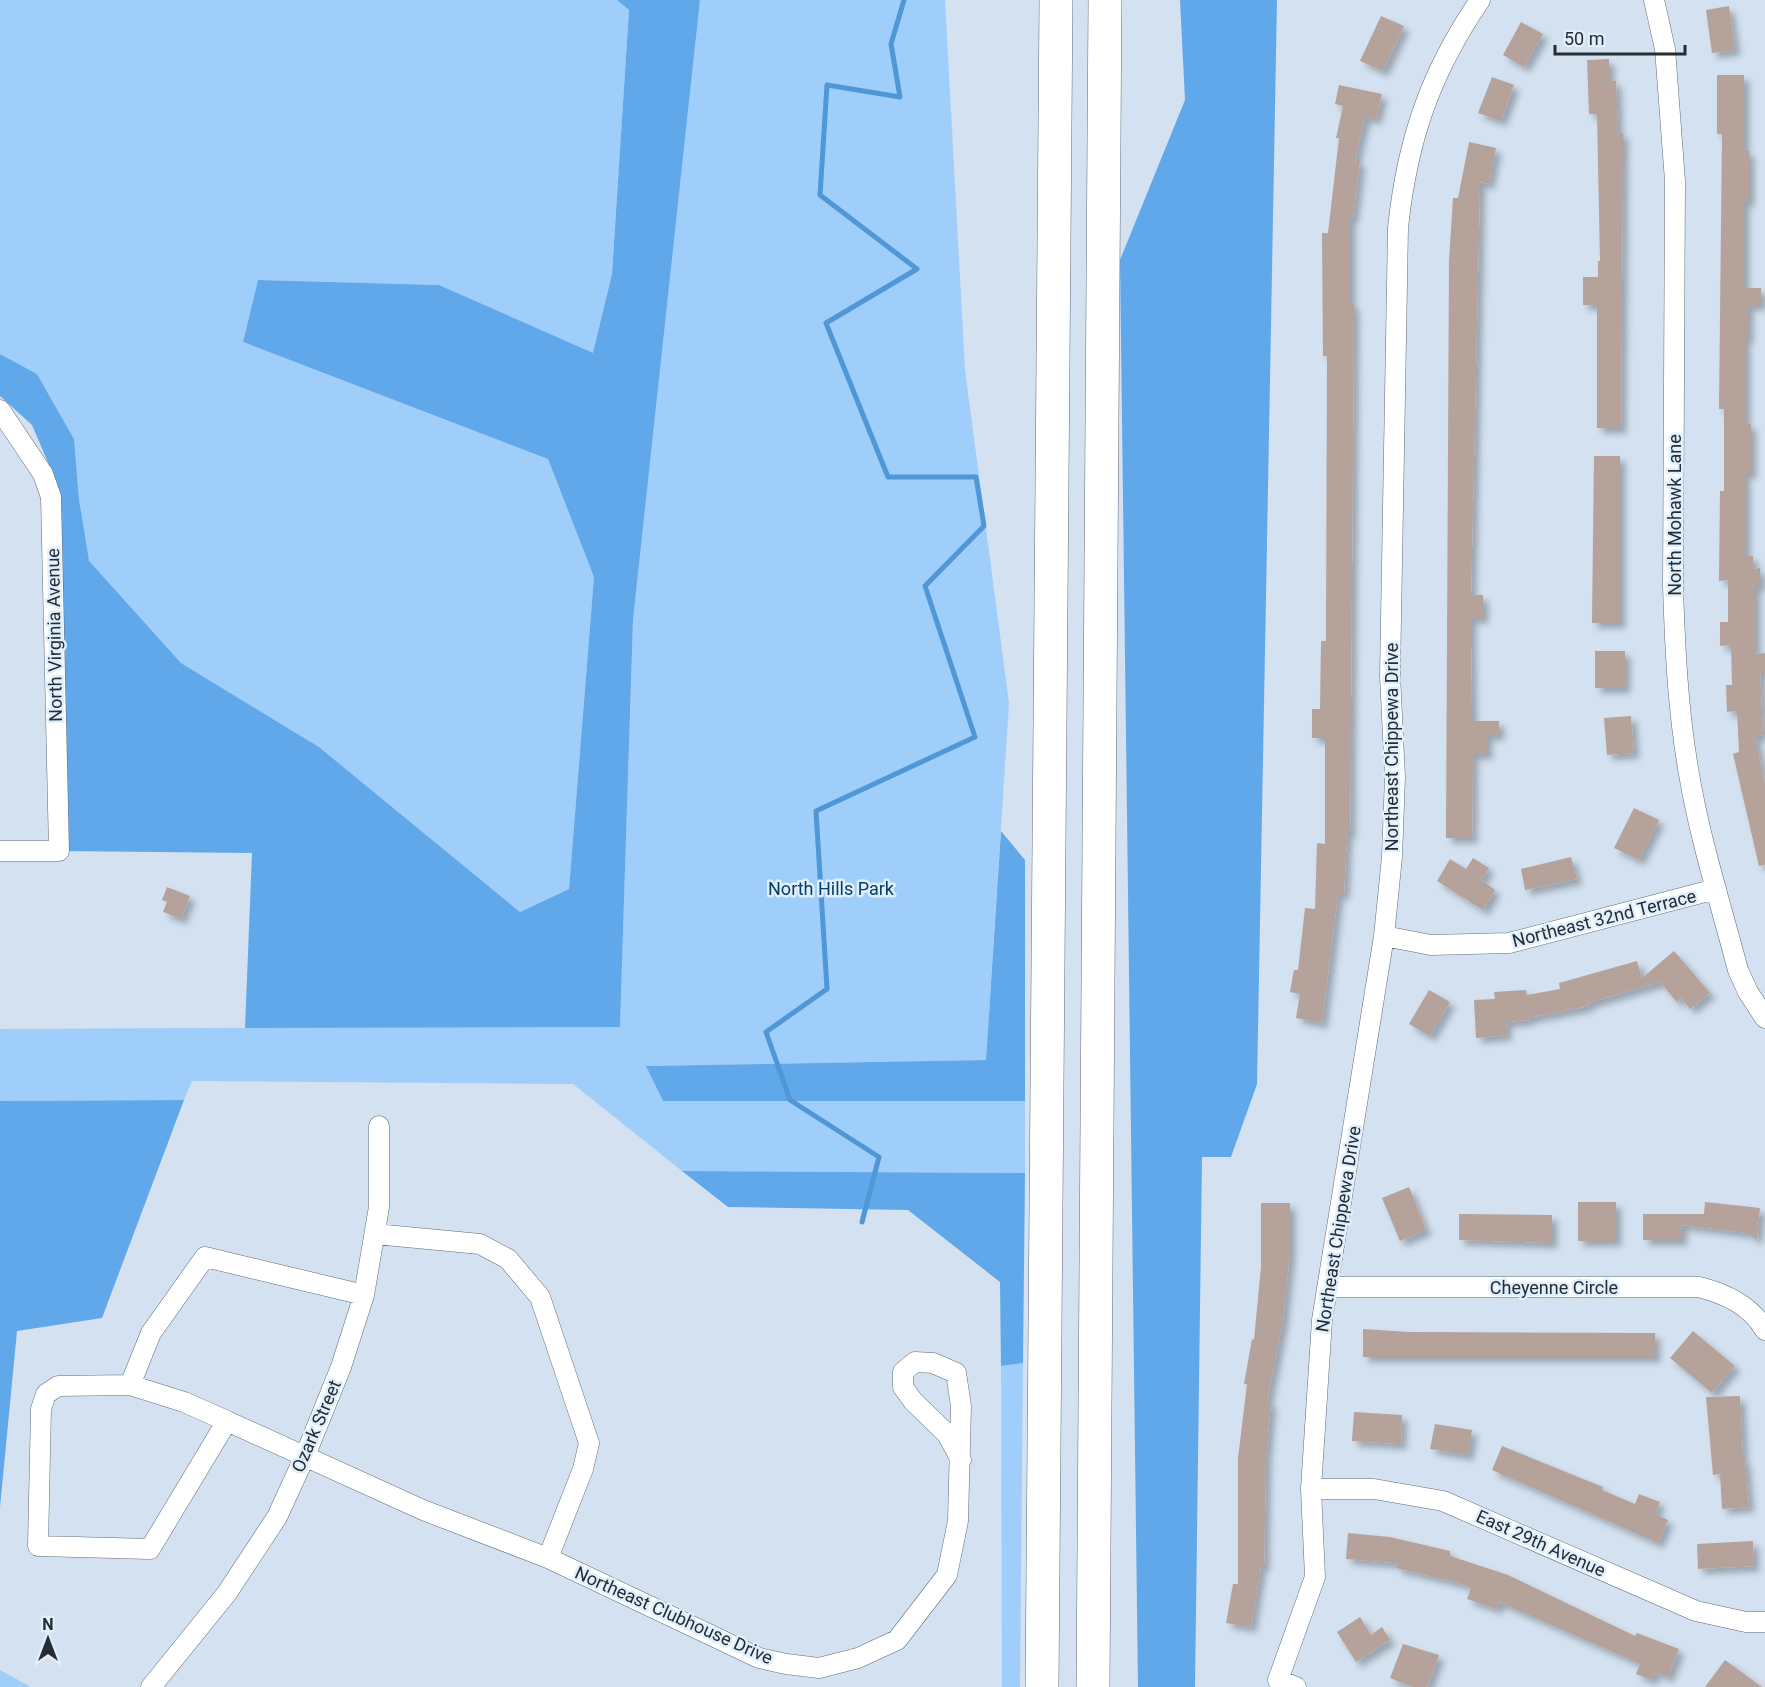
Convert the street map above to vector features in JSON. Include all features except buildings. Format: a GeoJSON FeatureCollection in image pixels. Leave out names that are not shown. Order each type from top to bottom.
{"type":"FeatureCollection","features":[{"type":"Feature","properties":{"kind":"highway"},"geometry":{"type":"LineString","coordinates":[[1042,1687],[1056,0]]}},
{"type":"Feature","properties":{"kind":"highway"},"geometry":{"type":"LineString","coordinates":[[1093,1687],[1105,0]]}},
{"type":"Feature","properties":{"kind":"street","name":"Northeast Chippewa Drive"},"geometry":{"type":"LineString","coordinates":[[1287,1683],[1314,1577],[1311,1489],[1322,1320],[1384,936],[1392,857],[1395,777],[1390,675],[1398,228],[1402,184],[1421,111],[1444,60],[1480,0]]}},
{"type":"Feature","properties":{"kind":"street","name":"North Mohawk Lane"},"geometry":{"type":"LineString","coordinates":[[1654,0],[1665,49],[1675,181],[1673,586],[1675,649],[1689,774],[1716,889],[1738,970],[1748,992],[1765,1018]]}},
{"type":"Feature","properties":{"kind":"street","name":"North Virginia Avenue"},"geometry":{"type":"LineString","coordinates":[[0,410],[44,474],[51,497],[59,851],[0,851]]}},
{"type":"Feature","properties":{"kind":"street","name":"Northeast 32nd Terrace"},"geometry":{"type":"LineString","coordinates":[[1384,936],[1431,945],[1509,943],[1716,889]]}},
{"type":"Feature","properties":{"kind":"street","name":"Ozark Street"},"geometry":{"type":"LineString","coordinates":[[151,1687],[227,1593],[277,1517],[305,1456],[341,1367],[364,1295],[379,1207],[379,1126]]}},
{"type":"Feature","properties":{"kind":"street"},"geometry":{"type":"LineString","coordinates":[[375,1234],[480,1244],[508,1259],[540,1297],[589,1443],[583,1469],[548,1558]]}},
{"type":"Feature","properties":{"kind":"street"},"geometry":{"type":"LineString","coordinates":[[130,1385],[151,1333],[205,1257],[364,1295]]}},
{"type":"Feature","properties":{"kind":"street","name":"Cheyenne Circle"},"geometry":{"type":"LineString","coordinates":[[1327,1287],[1699,1287],[1721,1293],[1740,1303],[1765,1330]]}},
{"type":"Feature","properties":{"kind":"street","name":"Northeast Clubhouse Drive"},"geometry":{"type":"LineString","coordinates":[[227,1420],[150,1549],[38,1546],[41,1409],[46,1394],[58,1386],[130,1385],[184,1402],[227,1420],[423,1510],[548,1558],[759,1658],[786,1665],[819,1668],[858,1658],[897,1640],[947,1575],[958,1521],[961,1460],[961,1406],[956,1373],[933,1363],[915,1362],[903,1372],[903,1387],[913,1401],[947,1434],[961,1460]]}},
{"type":"Feature","properties":{"kind":"street","name":"East 29th Avenue"},"geometry":{"type":"LineString","coordinates":[[1311,1489],[1374,1489],[1443,1501],[1696,1611],[1746,1622],[1765,1622]]}},
{"type":"Feature","properties":{"kind":"green space"},"geometry":{"type":"Polygon","coordinates":[[[0,0],[617,0],[629,10],[612,274],[594,354],[439,285],[258,280],[243,342],[548,459],[594,577],[569,889],[520,912],[319,747],[181,663],[88,561],[79,499],[74,439],[37,374],[0,354],[0,0]]]}},
{"type":"Feature","properties":{"kind":"green space","name":"North Hills Park"},"geometry":{"type":"Polygon","coordinates":[[[700,0],[945,0],[965,370],[1009,703],[986,1060],[647,1066],[663,1101],[1025,1101],[1025,1173],[682,1171],[573,1084],[192,1081],[184,1100],[0,1101],[0,1029],[620,1026],[633,620],[700,0]]]}},
{"type":"Feature","properties":{"kind":"green space"},"geometry":{"type":"Polygon","coordinates":[[[1023,1363],[1020,1687],[1002,1687],[1001,1366],[1023,1363]]]}},
{"type":"Feature","properties":{"kind":"green space"},"geometry":{"type":"Polygon","coordinates":[[[0,1670],[31,1687],[0,1687],[0,1670]]]}},
{"type":"Feature","properties":{"kind":"shaded area"},"geometry":{"type":"Polygon","coordinates":[[[617,0],[700,0],[633,620],[620,1027],[245,1028],[252,853],[59,851],[53,474],[32,425],[0,396],[0,354],[37,374],[74,439],[79,499],[89,561],[181,663],[319,747],[520,912],[569,889],[594,577],[548,459],[243,342],[258,280],[439,285],[593,353],[612,274],[629,10],[617,0]]]}},
{"type":"Feature","properties":{"kind":"shaded area"},"geometry":{"type":"Polygon","coordinates":[[[1180,0],[1277,0],[1257,1084],[1231,1157],[1202,1157],[1195,1687],[1138,1687],[1120,260],[1185,100],[1180,0]]]}},
{"type":"Feature","properties":{"kind":"shaded area"},"geometry":{"type":"Polygon","coordinates":[[[1001,831],[1025,860],[1025,1101],[663,1101],[646,1066],[986,1060],[1001,831]]]}},
{"type":"Feature","properties":{"kind":"shaded area"},"geometry":{"type":"Polygon","coordinates":[[[184,1100],[102,1318],[17,1331],[0,1507],[0,1101],[184,1100]]]}},
{"type":"Feature","properties":{"kind":"shaded area"},"geometry":{"type":"Polygon","coordinates":[[[682,1171],[1025,1173],[1023,1363],[1001,1366],[1000,1282],[908,1210],[728,1207],[682,1171]]]}},
{"type":"Feature","properties":{"kind":"waterway"},"geometry":{"type":"LineString","coordinates":[[862,1222],[879,1157],[790,1100],[766,1032],[827,989],[816,811],[975,737],[925,586],[984,526],[976,477],[888,477],[826,323],[917,269],[820,195],[827,85],[900,97],[891,44],[904,0]]}}]}
